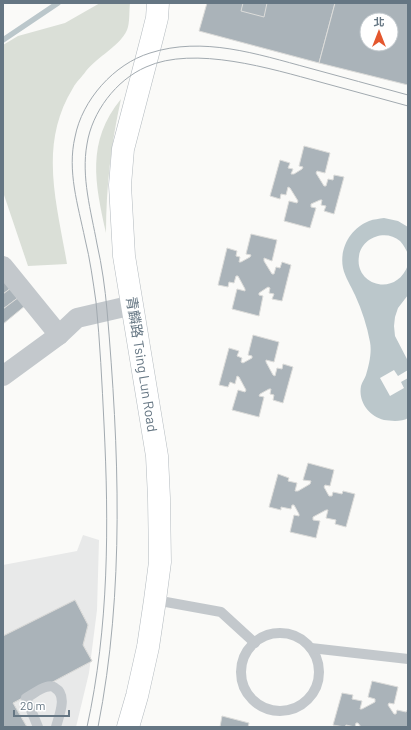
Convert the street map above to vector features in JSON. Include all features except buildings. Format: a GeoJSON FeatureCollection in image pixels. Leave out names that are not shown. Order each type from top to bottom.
{"type":"FeatureCollection","features":[{"type":"Feature","properties":{"kind":"street","name":"青麟路 Tsing Lun Road"},"geometry":{"type":"LineString","coordinates":[[128,727],[148,648],[160,562],[157,456],[124,256],[120,185],[124,149],[157,18],[158,3]]}},
{"type":"Feature","properties":{"kind":"street"},"geometry":{"type":"LineString","coordinates":[[3,266],[59,335]]}},
{"type":"Feature","properties":{"kind":"street"},"geometry":{"type":"LineString","coordinates":[[3,376],[59,335],[77,318],[133,305]]}},
{"type":"Feature","properties":{"kind":"lane"},"geometry":{"type":"LineString","coordinates":[[155,600],[220,612],[254,643]]}},
{"type":"Feature","properties":{"kind":"lane"},"geometry":{"type":"LineString","coordinates":[[278,633],[291,635],[302,640],[311,648],[318,660],[320,673],[317,686],[311,697],[301,705],[289,711],[276,712],[263,708],[253,700],[245,690],[241,678],[242,664],[246,652],[254,643],[266,636],[278,633]]}},
{"type":"Feature","properties":{"kind":"lane"},"geometry":{"type":"LineString","coordinates":[[311,648],[408,658]]}},
{"type":"Feature","properties":{"kind":"lane"},"geometry":{"type":"LineString","coordinates":[[38,727],[26,698],[47,686],[54,687],[60,691],[62,698],[56,727]]}},
{"type":"Feature","properties":{"kind":"shaded area"},"geometry":{"type":"Polygon","coordinates":[[[100,3],[130,3],[129,24],[124,36],[86,71],[74,86],[62,109],[56,131],[53,153],[53,174],[55,197],[67,264],[28,266],[3,192],[3,45],[18,36],[65,23],[100,3]]]}},
{"type":"Feature","properties":{"kind":"shaded area"},"geometry":{"type":"Polygon","coordinates":[[[121,99],[114,132],[110,166],[106,233],[99,197],[96,163],[102,131],[110,115],[121,99]]]}},
{"type":"Feature","properties":{"kind":"shaded area"},"geometry":{"type":"Polygon","coordinates":[[[384,218],[398,221],[408,227],[408,254],[400,241],[394,237],[382,235],[370,240],[361,249],[359,266],[363,274],[369,280],[377,284],[386,284],[395,282],[402,275],[408,265],[408,295],[398,308],[394,326],[395,336],[408,361],[408,370],[398,376],[394,370],[380,378],[390,396],[404,388],[401,382],[408,378],[408,418],[400,421],[384,420],[379,418],[369,412],[361,398],[361,386],[369,363],[371,350],[370,342],[362,312],[345,275],[342,261],[345,246],[357,228],[369,221],[384,218]]]}},
{"type":"Feature","properties":{"kind":"shaded area"},"geometry":{"type":"Polygon","coordinates":[[[83,535],[99,540],[97,610],[89,673],[76,727],[3,727],[3,565],[77,551],[83,535]]]}},
{"type":"Feature","properties":{"kind":"waterway"},"geometry":{"type":"LineString","coordinates":[[3,40],[58,3]]}},
{"type":"Feature","properties":{"kind":"tram line"},"geometry":{"type":"LineString","coordinates":[[87,727],[100,652],[106,576],[107,500],[100,347],[96,302],[90,262],[74,188],[72,162],[75,137],[85,110],[92,97],[102,85],[112,75],[137,58],[170,48],[190,46],[230,49],[250,53],[408,95]]}},
{"type":"Feature","properties":{"kind":"tram line"},"geometry":{"type":"LineString","coordinates":[[98,727],[107,675],[116,572],[117,467],[107,310],[102,269],[88,194],[85,169],[87,144],[94,120],[107,98],[125,80],[135,73],[146,67],[165,61],[187,58],[233,61],[257,66],[408,106]]}}]}
